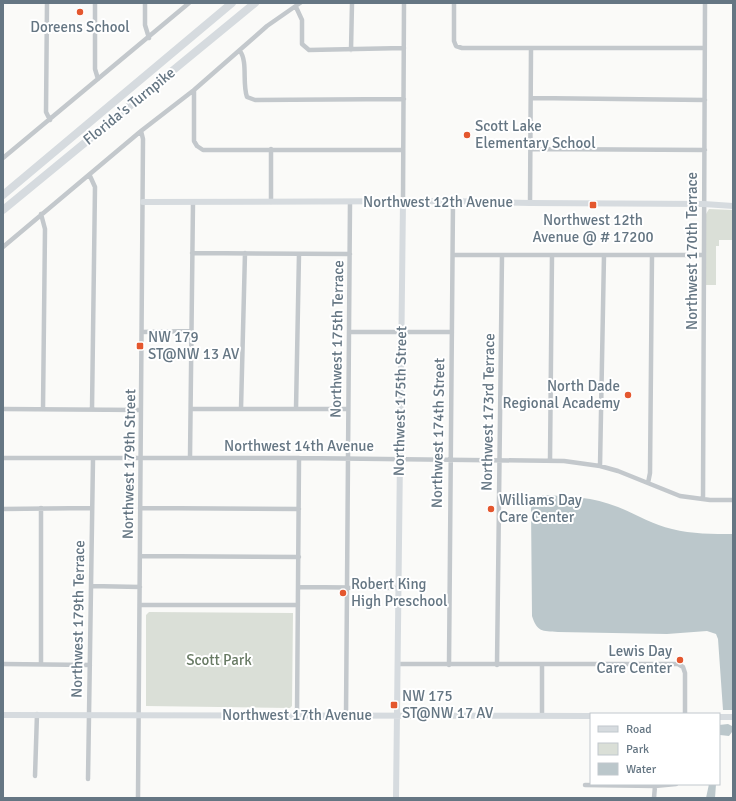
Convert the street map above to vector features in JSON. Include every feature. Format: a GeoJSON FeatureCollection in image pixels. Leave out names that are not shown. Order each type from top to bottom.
{"type":"FeatureCollection","features":[{"type":"Feature","properties":{"kind":"highway","name":"Florida's Turnpike"},"geometry":{"type":"LineString","coordinates":[[3,195],[232,3]]}},
{"type":"Feature","properties":{"kind":"highway","name":"Florida's Turnpike"},"geometry":{"type":"LineString","coordinates":[[3,210],[255,3]]}},
{"type":"Feature","properties":{"kind":"street"},"geometry":{"type":"LineString","coordinates":[[47,3],[46,112],[50,120]]}},
{"type":"Feature","properties":{"kind":"street"},"geometry":{"type":"LineString","coordinates":[[95,3],[95,69],[98,80]]}},
{"type":"Feature","properties":{"kind":"street"},"geometry":{"type":"LineString","coordinates":[[145,3],[145,25],[149,38]]}},
{"type":"Feature","properties":{"kind":"street"},"geometry":{"type":"LineString","coordinates":[[3,158],[149,38],[189,3]]}},
{"type":"Feature","properties":{"kind":"street"},"geometry":{"type":"LineString","coordinates":[[3,247],[41,214],[90,176],[141,132],[194,90],[267,26],[300,3]]}},
{"type":"Feature","properties":{"kind":"street"},"geometry":{"type":"LineString","coordinates":[[351,50],[352,3]]}},
{"type":"Feature","properties":{"kind":"street","name":"Northwest 175th Street"},"geometry":{"type":"LineString","coordinates":[[396,798],[399,459],[402,332],[404,3]]}},
{"type":"Feature","properties":{"kind":"street"},"geometry":{"type":"LineString","coordinates":[[454,3],[456,46],[462,48],[704,48]]}},
{"type":"Feature","properties":{"kind":"street","name":"Northwest 170th Terrace"},"geometry":{"type":"LineString","coordinates":[[703,499],[705,3]]}},
{"type":"Feature","properties":{"kind":"street"},"geometry":{"type":"LineString","coordinates":[[296,7],[302,20],[302,44],[309,50],[404,48]]}},
{"type":"Feature","properties":{"kind":"street"},"geometry":{"type":"LineString","coordinates":[[530,203],[532,98],[531,49]]}},
{"type":"Feature","properties":{"kind":"street"},"geometry":{"type":"LineString","coordinates":[[240,50],[244,60],[244,88],[247,97],[255,100],[404,99]]}},
{"type":"Feature","properties":{"kind":"street"},"geometry":{"type":"LineString","coordinates":[[194,90],[194,141],[197,146],[203,150],[403,150]]}},
{"type":"Feature","properties":{"kind":"street"},"geometry":{"type":"LineString","coordinates":[[532,98],[705,100]]}},
{"type":"Feature","properties":{"kind":"street","name":"Northwest 179th Street"},"geometry":{"type":"LineString","coordinates":[[138,798],[143,202],[143,139],[141,132]]}},
{"type":"Feature","properties":{"kind":"street"},"geometry":{"type":"LineString","coordinates":[[271,149],[271,202]]}},
{"type":"Feature","properties":{"kind":"street"},"geometry":{"type":"LineString","coordinates":[[531,149],[705,150]]}},
{"type":"Feature","properties":{"kind":"street"},"geometry":{"type":"LineString","coordinates":[[90,176],[95,187],[92,410]]}},
{"type":"Feature","properties":{"kind":"street","name":"Northwest 12th Avenue"},"geometry":{"type":"LineString","coordinates":[[143,202],[453,201],[704,204],[733,206]]}},
{"type":"Feature","properties":{"kind":"street","name":"Northwest 174th Street"},"geometry":{"type":"LineString","coordinates":[[449,665],[450,460],[454,255],[453,201]]}},
{"type":"Feature","properties":{"kind":"street"},"geometry":{"type":"LineString","coordinates":[[190,458],[193,202]]}},
{"type":"Feature","properties":{"kind":"street","name":"Northwest 175th Terrace"},"geometry":{"type":"LineString","coordinates":[[346,716],[350,202]]}},
{"type":"Feature","properties":{"kind":"street"},"geometry":{"type":"LineString","coordinates":[[41,214],[45,230],[43,409]]}},
{"type":"Feature","properties":{"kind":"street"},"geometry":{"type":"LineString","coordinates":[[192,253],[350,254]]}},
{"type":"Feature","properties":{"kind":"street"},"geometry":{"type":"LineString","coordinates":[[241,409],[245,253]]}},
{"type":"Feature","properties":{"kind":"street"},"geometry":{"type":"LineString","coordinates":[[296,409],[299,254]]}},
{"type":"Feature","properties":{"kind":"street"},"geometry":{"type":"LineString","coordinates":[[454,255],[704,255]]}},
{"type":"Feature","properties":{"kind":"street","name":"Northwest 173rd Terrace"},"geometry":{"type":"LineString","coordinates":[[497,665],[502,255]]}},
{"type":"Feature","properties":{"kind":"street"},"geometry":{"type":"LineString","coordinates":[[550,460],[552,255]]}},
{"type":"Feature","properties":{"kind":"street"},"geometry":{"type":"LineString","coordinates":[[600,466],[604,255]]}},
{"type":"Feature","properties":{"kind":"street"},"geometry":{"type":"LineString","coordinates":[[648,483],[650,473],[652,255]]}},
{"type":"Feature","properties":{"kind":"street"},"geometry":{"type":"LineString","coordinates":[[142,332],[192,331]]}},
{"type":"Feature","properties":{"kind":"street"},"geometry":{"type":"LineString","coordinates":[[349,332],[452,332]]}},
{"type":"Feature","properties":{"kind":"street"},"geometry":{"type":"LineString","coordinates":[[3,409],[141,410]]}},
{"type":"Feature","properties":{"kind":"street"},"geometry":{"type":"LineString","coordinates":[[191,409],[348,409]]}},
{"type":"Feature","properties":{"kind":"street","name":"Northwest 14th Avenue"},"geometry":{"type":"LineString","coordinates":[[3,458],[348,458],[550,460],[600,466],[680,496],[703,499],[733,500]]}},
{"type":"Feature","properties":{"kind":"street"},"geometry":{"type":"LineString","coordinates":[[298,715],[299,458]]}},
{"type":"Feature","properties":{"kind":"street","name":"Northwest 179th Terrace"},"geometry":{"type":"LineString","coordinates":[[88,779],[93,459]]}},
{"type":"Feature","properties":{"kind":"street"},"geometry":{"type":"LineString","coordinates":[[3,508],[92,508]]}},
{"type":"Feature","properties":{"kind":"street"},"geometry":{"type":"LineString","coordinates":[[41,508],[41,664]]}},
{"type":"Feature","properties":{"kind":"street"},"geometry":{"type":"LineString","coordinates":[[140,508],[299,509]]}},
{"type":"Feature","properties":{"kind":"street"},"geometry":{"type":"LineString","coordinates":[[140,556],[299,557]]}},
{"type":"Feature","properties":{"kind":"street"},"geometry":{"type":"LineString","coordinates":[[91,586],[140,587]]}},
{"type":"Feature","properties":{"kind":"street"},"geometry":{"type":"LineString","coordinates":[[299,587],[398,588]]}},
{"type":"Feature","properties":{"kind":"street"},"geometry":{"type":"LineString","coordinates":[[140,605],[298,605]]}},
{"type":"Feature","properties":{"kind":"street"},"geometry":{"type":"LineString","coordinates":[[3,664],[90,665]]}},
{"type":"Feature","properties":{"kind":"street"},"geometry":{"type":"LineString","coordinates":[[398,664],[678,664],[683,667],[685,673],[685,713]]}},
{"type":"Feature","properties":{"kind":"street"},"geometry":{"type":"LineString","coordinates":[[542,664],[542,716]]}},
{"type":"Feature","properties":{"kind":"street","name":"Northwest 17th Avenue"},"geometry":{"type":"LineString","coordinates":[[3,714],[590,716]]}},
{"type":"Feature","properties":{"kind":"street"},"geometry":{"type":"LineString","coordinates":[[35,776],[36,714]]}},
{"type":"Feature","properties":{"kind":"street"},"geometry":{"type":"LineString","coordinates":[[720,717],[733,717]]}},
{"type":"Feature","properties":{"kind":"street"},"geometry":{"type":"LineString","coordinates":[[585,784],[590,784]]}},
{"type":"Feature","properties":{"kind":"street"},"geometry":{"type":"LineString","coordinates":[[630,785],[665,785]]}},
{"type":"Feature","properties":{"kind":"street"},"geometry":{"type":"LineString","coordinates":[[654,786],[654,798]]}},
{"type":"Feature","properties":{"kind":"green space"},"geometry":{"type":"Polygon","coordinates":[[[709,209],[733,210],[733,240],[719,240],[719,246],[716,246],[716,285],[705,285],[706,214],[709,209]]]}},
{"type":"Feature","properties":{"kind":"green space","name":"Scott Park"},"geometry":{"type":"Polygon","coordinates":[[[149,612],[293,613],[292,706],[290,708],[146,706],[146,615],[149,612]]]}},
{"type":"Feature","properties":{"kind":"water"},"geometry":{"type":"Polygon","coordinates":[[[543,495],[599,501],[618,507],[658,525],[680,531],[733,534],[733,710],[723,710],[718,639],[716,634],[707,631],[667,634],[558,632],[544,631],[538,628],[532,616],[531,508],[536,498],[543,495]]]}},
{"type":"Feature","properties":{"kind":"water"},"geometry":{"type":"Polygon","coordinates":[[[728,724],[732,726],[732,732],[729,736],[720,735],[720,725],[728,724]]]}},
{"type":"Feature","properties":{"kind":"water"},"geometry":{"type":"Polygon","coordinates":[[[709,785],[716,785],[715,798],[706,798],[709,785]]]}},
{"type":"Feature","properties":{"kind":"place","name":"Doreens School"},"geometry":{"type":"Point","coordinates":[80,12]}},
{"type":"Feature","properties":{"kind":"place","name":"Scott Lake Elementary School"},"geometry":{"type":"Point","coordinates":[467,135]}},
{"type":"Feature","properties":{"kind":"place","name":"Northwest 12th Avenue @ # 17200"},"geometry":{"type":"Point","coordinates":[593,205]}},
{"type":"Feature","properties":{"kind":"place","name":"NW 179 ST@NW 13 AV"},"geometry":{"type":"Point","coordinates":[140,346]}},
{"type":"Feature","properties":{"kind":"place","name":"North Dade Regional Academy"},"geometry":{"type":"Point","coordinates":[628,395]}},
{"type":"Feature","properties":{"kind":"place","name":"Williams Day Care Center"},"geometry":{"type":"Point","coordinates":[491,509]}},
{"type":"Feature","properties":{"kind":"place","name":"Robert King High Preschool"},"geometry":{"type":"Point","coordinates":[343,593]}},
{"type":"Feature","properties":{"kind":"place","name":"Lewis Day Care Center"},"geometry":{"type":"Point","coordinates":[680,660]}},
{"type":"Feature","properties":{"kind":"place","name":"NW 175 ST@NW 17 AV"},"geometry":{"type":"Point","coordinates":[394,705]}}]}
